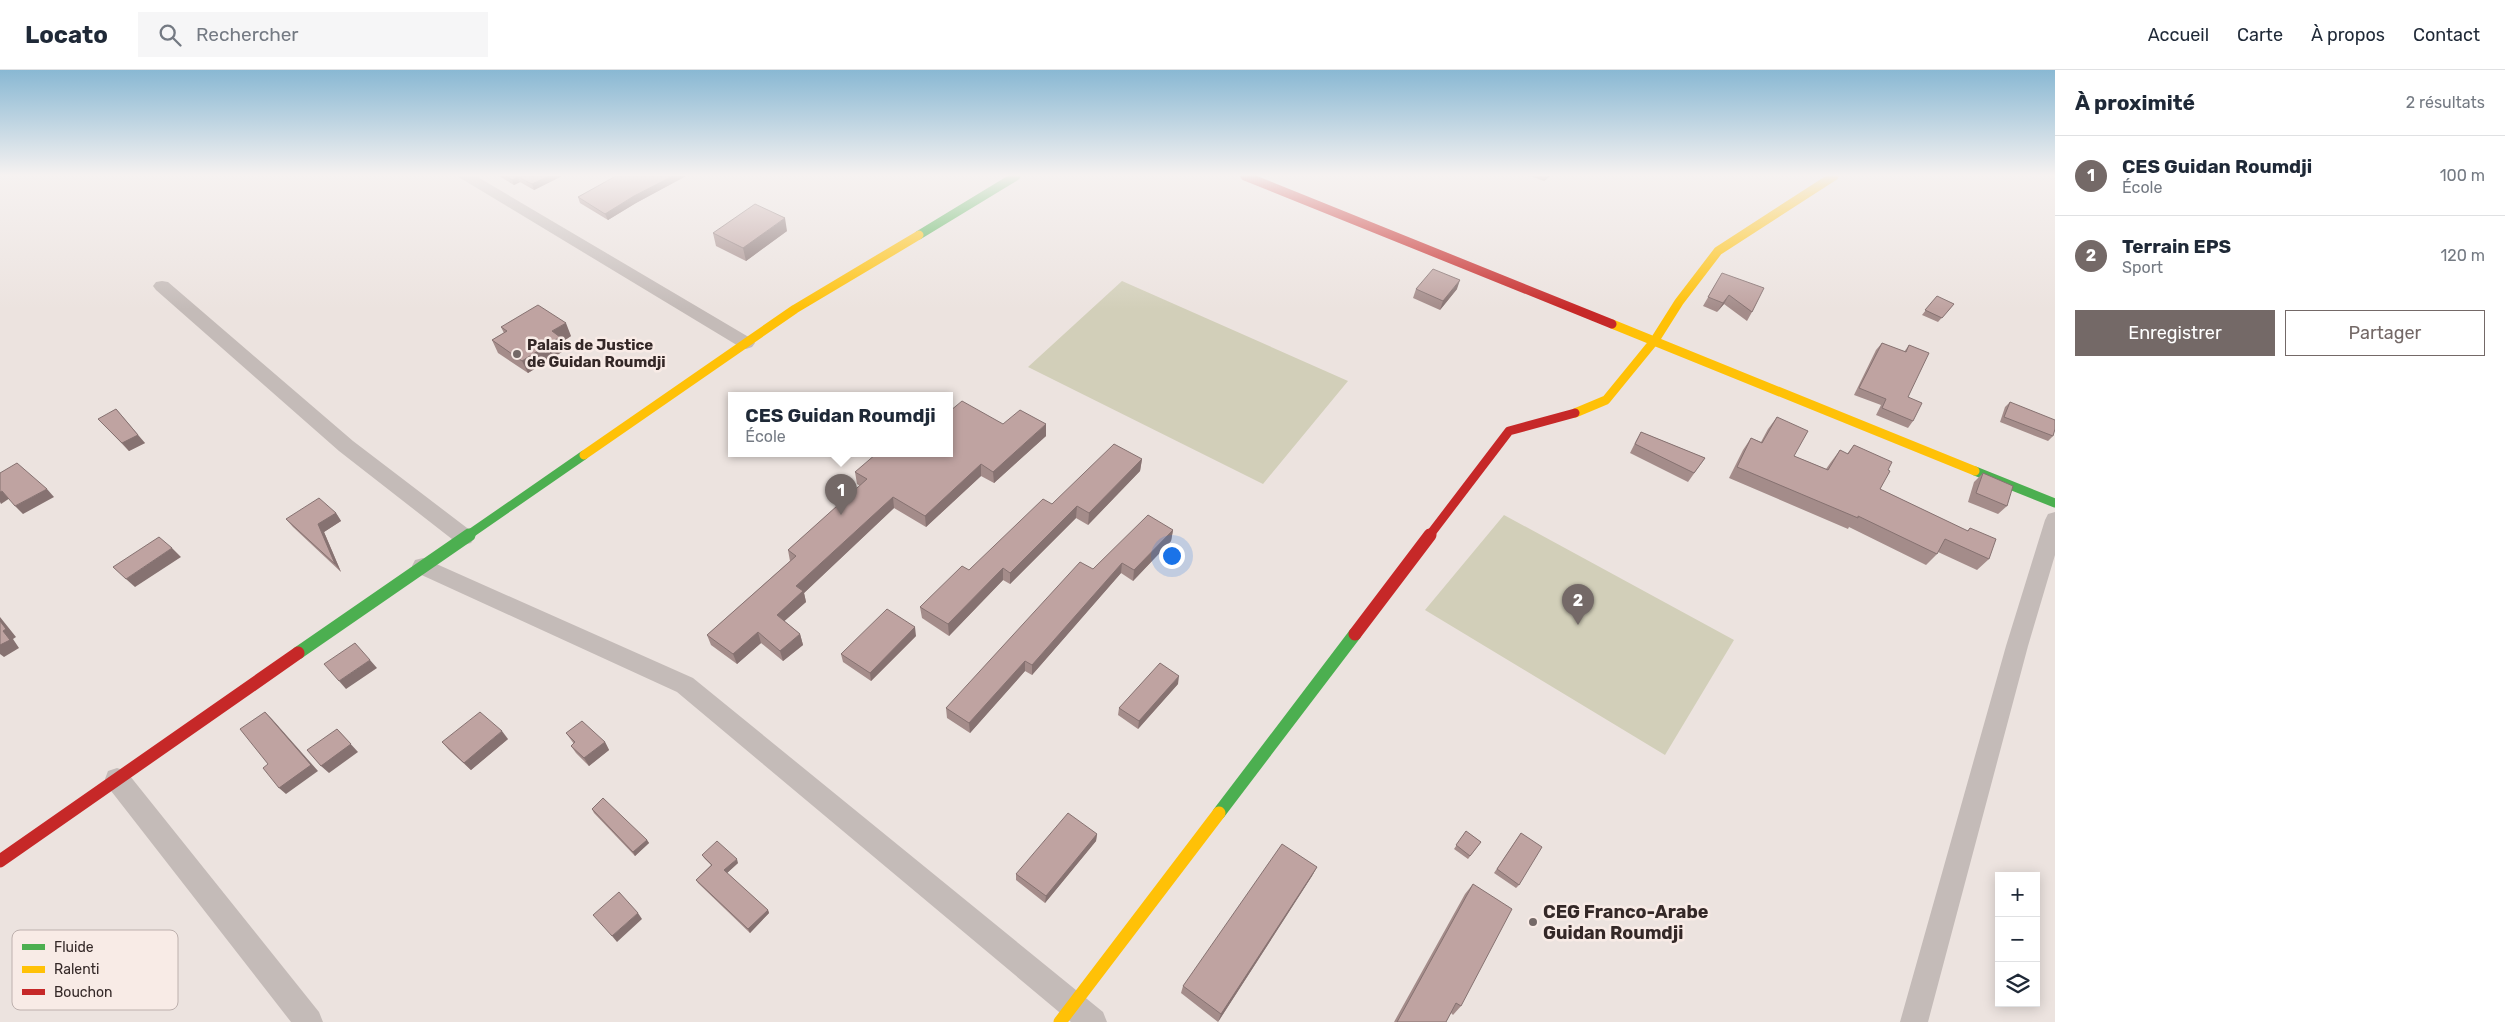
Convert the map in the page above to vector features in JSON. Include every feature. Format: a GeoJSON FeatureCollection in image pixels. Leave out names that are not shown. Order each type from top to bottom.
{"type":"FeatureCollection","features":[{"type":"Feature","properties":{"kind":"main road"},"geometry":{"type":"LineString","coordinates":[[0,860],[746,343],[795,310],[943,220]]}},
{"type":"Feature","properties":{"kind":"main road"},"geometry":{"type":"LineString","coordinates":[[1356,220],[2055,503]]}},
{"type":"Feature","properties":{"kind":"main road"},"geometry":{"type":"LineString","coordinates":[[1067,1013],[1509,431],[1574,413],[1606,400],[1655,340],[1679,302],[1718,251],[1765,220]]}},
{"type":"Feature","properties":{"kind":"street"},"geometry":{"type":"LineString","coordinates":[[540,220],[746,343]]}},
{"type":"Feature","properties":{"kind":"street"},"geometry":{"type":"LineString","coordinates":[[162,286],[346,446],[464,537]]}},
{"type":"Feature","properties":{"kind":"street"},"geometry":{"type":"LineString","coordinates":[[1914,1022],[2017,646],[2055,520]]}},
{"type":"Feature","properties":{"kind":"street"},"geometry":{"type":"LineString","coordinates":[[423,566],[686,685],[1067,1013],[1092,1022]]}},
{"type":"Feature","properties":{"kind":"street"},"geometry":{"type":"LineString","coordinates":[[117,779],[309,1022]]}},
{"type":"Feature","properties":{"kind":"shaded area"},"geometry":{"type":"Polygon","coordinates":[[[1122,281],[1348,381],[1263,484],[1028,367],[1122,281]]]}},
{"type":"Feature","properties":{"kind":"shaded area"},"geometry":{"type":"Polygon","coordinates":[[[1504,515],[1734,640],[1665,755],[1425,610],[1504,515]]]}},
{"type":"Feature","properties":{"kind":"building"},"geometry":{"type":"Polygon","coordinates":[[[731,220],[782,220],[743,248],[713,233],[731,220]]]}},
{"type":"Feature","properties":{"kind":"building"},"geometry":{"type":"Polygon","coordinates":[[[1433,269],[1460,280],[1443,301],[1416,289],[1433,269]]]}},
{"type":"Feature","properties":{"kind":"building"},"geometry":{"type":"Polygon","coordinates":[[[1722,273],[1764,288],[1752,312],[1729,295],[1723,303],[1708,297],[1722,273]]]}},
{"type":"Feature","properties":{"kind":"building"},"geometry":{"type":"Polygon","coordinates":[[[1937,296],[1954,304],[1942,318],[1925,310],[1937,296]]]}},
{"type":"Feature","properties":{"kind":"building"},"geometry":{"type":"Polygon","coordinates":[[[538,305],[566,323],[552,331],[560,337],[522,361],[492,340],[507,331],[501,327],[538,305]]]}},
{"type":"Feature","properties":{"kind":"building"},"geometry":{"type":"Polygon","coordinates":[[[1882,343],[1906,352],[1909,345],[1929,353],[1908,397],[1922,403],[1913,421],[1882,408],[1886,399],[1859,388],[1882,343]]]}},
{"type":"Feature","properties":{"kind":"building"},"geometry":{"type":"Polygon","coordinates":[[[962,401],[1003,424],[1020,410],[1046,424],[993,472],[981,464],[925,516],[893,497],[796,586],[803,591],[777,615],[800,634],[780,651],[758,632],[733,654],[707,635],[796,556],[788,550],[867,479],[855,472],[872,457],[953,457],[953,408],[962,401]]]}},
{"type":"Feature","properties":{"kind":"building"},"geometry":{"type":"Polygon","coordinates":[[[2010,402],[2055,420],[2053,436],[2004,417],[2010,402]]]}},
{"type":"Feature","properties":{"kind":"building"},"geometry":{"type":"Polygon","coordinates":[[[116,409],[138,435],[122,443],[98,419],[116,409]]]}},
{"type":"Feature","properties":{"kind":"building"},"geometry":{"type":"Polygon","coordinates":[[[1777,417],[1808,431],[1794,456],[1828,470],[1840,450],[1848,454],[1854,445],[1892,462],[1888,470],[1890,471],[1880,489],[1968,531],[1970,528],[1996,539],[1989,559],[1945,539],[1937,554],[1858,516],[1858,518],[1737,467],[1751,438],[1762,443],[1777,417]]]}},
{"type":"Feature","properties":{"kind":"building"},"geometry":{"type":"Polygon","coordinates":[[[1641,432],[1705,458],[1694,473],[1635,444],[1641,432]]]}},
{"type":"Feature","properties":{"kind":"building"},"geometry":{"type":"Polygon","coordinates":[[[1114,444],[1142,459],[1089,513],[1077,506],[1010,573],[1003,568],[948,624],[920,607],[962,566],[969,570],[1043,499],[1052,504],[1114,444]]]}},
{"type":"Feature","properties":{"kind":"building"},"geometry":{"type":"Polygon","coordinates":[[[17,463],[47,489],[15,506],[2,491],[0,492],[0,473],[17,463]]]}},
{"type":"Feature","properties":{"kind":"building"},"geometry":{"type":"Polygon","coordinates":[[[1983,473],[2013,486],[2007,506],[1976,493],[1983,473]]]}},
{"type":"Feature","properties":{"kind":"building"},"geometry":{"type":"Polygon","coordinates":[[[319,498],[336,513],[318,524],[335,564],[286,519],[319,498]]]}},
{"type":"Feature","properties":{"kind":"building"},"geometry":{"type":"Polygon","coordinates":[[[1148,515],[1173,530],[1134,570],[1122,563],[1032,665],[1025,661],[969,723],[946,708],[1080,562],[1093,569],[1148,515]]]}},
{"type":"Feature","properties":{"kind":"building"},"geometry":{"type":"Polygon","coordinates":[[[159,537],[172,548],[126,579],[113,567],[159,537]]]}},
{"type":"Feature","properties":{"kind":"building"},"geometry":{"type":"Polygon","coordinates":[[[887,609],[915,627],[870,673],[841,654],[887,609]]]}},
{"type":"Feature","properties":{"kind":"building"},"geometry":{"type":"Polygon","coordinates":[[[0,621],[6,629],[3,631],[10,640],[0,645],[0,621]]]}},
{"type":"Feature","properties":{"kind":"building"},"geometry":{"type":"Polygon","coordinates":[[[355,643],[370,660],[339,681],[324,664],[355,643]]]}},
{"type":"Feature","properties":{"kind":"building"},"geometry":{"type":"Polygon","coordinates":[[[1160,663],[1179,676],[1139,721],[1119,708],[1160,663]]]}},
{"type":"Feature","properties":{"kind":"building"},"geometry":{"type":"Polygon","coordinates":[[[265,712],[311,765],[279,788],[263,768],[268,764],[240,729],[265,712]]]}},
{"type":"Feature","properties":{"kind":"building"},"geometry":{"type":"Polygon","coordinates":[[[480,712],[502,731],[464,763],[442,742],[480,712]]]}},
{"type":"Feature","properties":{"kind":"building"},"geometry":{"type":"Polygon","coordinates":[[[582,721],[605,742],[584,758],[571,746],[575,742],[566,733],[582,721]]]}},
{"type":"Feature","properties":{"kind":"building"},"geometry":{"type":"Polygon","coordinates":[[[337,729],[351,744],[321,766],[307,750],[337,729]]]}},
{"type":"Feature","properties":{"kind":"building"},"geometry":{"type":"Polygon","coordinates":[[[603,798],[647,840],[633,852],[592,809],[603,798]]]}},
{"type":"Feature","properties":{"kind":"building"},"geometry":{"type":"Polygon","coordinates":[[[1068,813],[1097,834],[1046,896],[1016,874],[1068,813]]]}},
{"type":"Feature","properties":{"kind":"building"},"geometry":{"type":"Polygon","coordinates":[[[1466,831],[1481,842],[1470,856],[1456,845],[1466,831]]]}},
{"type":"Feature","properties":{"kind":"building"},"geometry":{"type":"Polygon","coordinates":[[[1521,833],[1542,847],[1519,885],[1497,869],[1521,833]]]}},
{"type":"Feature","properties":{"kind":"building"},"geometry":{"type":"Polygon","coordinates":[[[717,841],[737,859],[724,870],[768,910],[748,929],[696,880],[712,865],[702,855],[717,841]]]}},
{"type":"Feature","properties":{"kind":"building"},"geometry":{"type":"Polygon","coordinates":[[[1282,844],[1317,867],[1221,1014],[1183,986],[1282,844]]]}},
{"type":"Feature","properties":{"kind":"building"},"geometry":{"type":"Polygon","coordinates":[[[1473,884],[1512,909],[1461,1006],[1456,1003],[1446,1022],[1397,1022],[1473,884]]]}},
{"type":"Feature","properties":{"kind":"building"},"geometry":{"type":"Polygon","coordinates":[[[619,892],[638,913],[612,936],[593,915],[619,892]]]}},
{"type":"Feature","properties":{"kind":"traffic: fast"},"geometry":{"type":"LineString","coordinates":[[919,235],[943,220]]}},
{"type":"Feature","properties":{"kind":"traffic: fast"},"geometry":{"type":"LineString","coordinates":[[298,653],[584,455]]}},
{"type":"Feature","properties":{"kind":"traffic: fast"},"geometry":{"type":"LineString","coordinates":[[1975,471],[2055,503]]}},
{"type":"Feature","properties":{"kind":"traffic: fast"},"geometry":{"type":"LineString","coordinates":[[1219,813],[1355,634]]}},
{"type":"Feature","properties":{"kind":"traffic: slow"},"geometry":{"type":"LineString","coordinates":[[1575,413],[1606,400],[1655,340],[1679,302],[1718,251],[1765,220]]}},
{"type":"Feature","properties":{"kind":"traffic: slow"},"geometry":{"type":"LineString","coordinates":[[584,455],[795,309],[919,235]]}},
{"type":"Feature","properties":{"kind":"traffic: slow"},"geometry":{"type":"LineString","coordinates":[[1612,324],[1975,471]]}},
{"type":"Feature","properties":{"kind":"traffic: slow"},"geometry":{"type":"LineString","coordinates":[[1060,1022],[1219,813]]}},
{"type":"Feature","properties":{"kind":"traffic: jam"},"geometry":{"type":"LineString","coordinates":[[1355,220],[1612,324]]}},
{"type":"Feature","properties":{"kind":"traffic: jam"},"geometry":{"type":"LineString","coordinates":[[1355,634],[1509,431],[1575,413]]}},
{"type":"Feature","properties":{"kind":"traffic: jam"},"geometry":{"type":"LineString","coordinates":[[0,861],[298,653]]}},
{"type":"Feature","properties":{"kind":"place","name":"Palais de Justice de Guidan Roumdji"},"geometry":{"type":"Point","coordinates":[517,354]}},
{"type":"Feature","properties":{"kind":"place","name":"CES Guidan Roumdji"},"geometry":{"type":"Point","coordinates":[841,515]}},
{"type":"Feature","properties":{"kind":"place","name":"Terrain EPS"},"geometry":{"type":"Point","coordinates":[1578,625]}},
{"type":"Feature","properties":{"kind":"place","name":"CEG Franco-Arabe Guidan Roumdji"},"geometry":{"type":"Point","coordinates":[1533,922]}}]}
